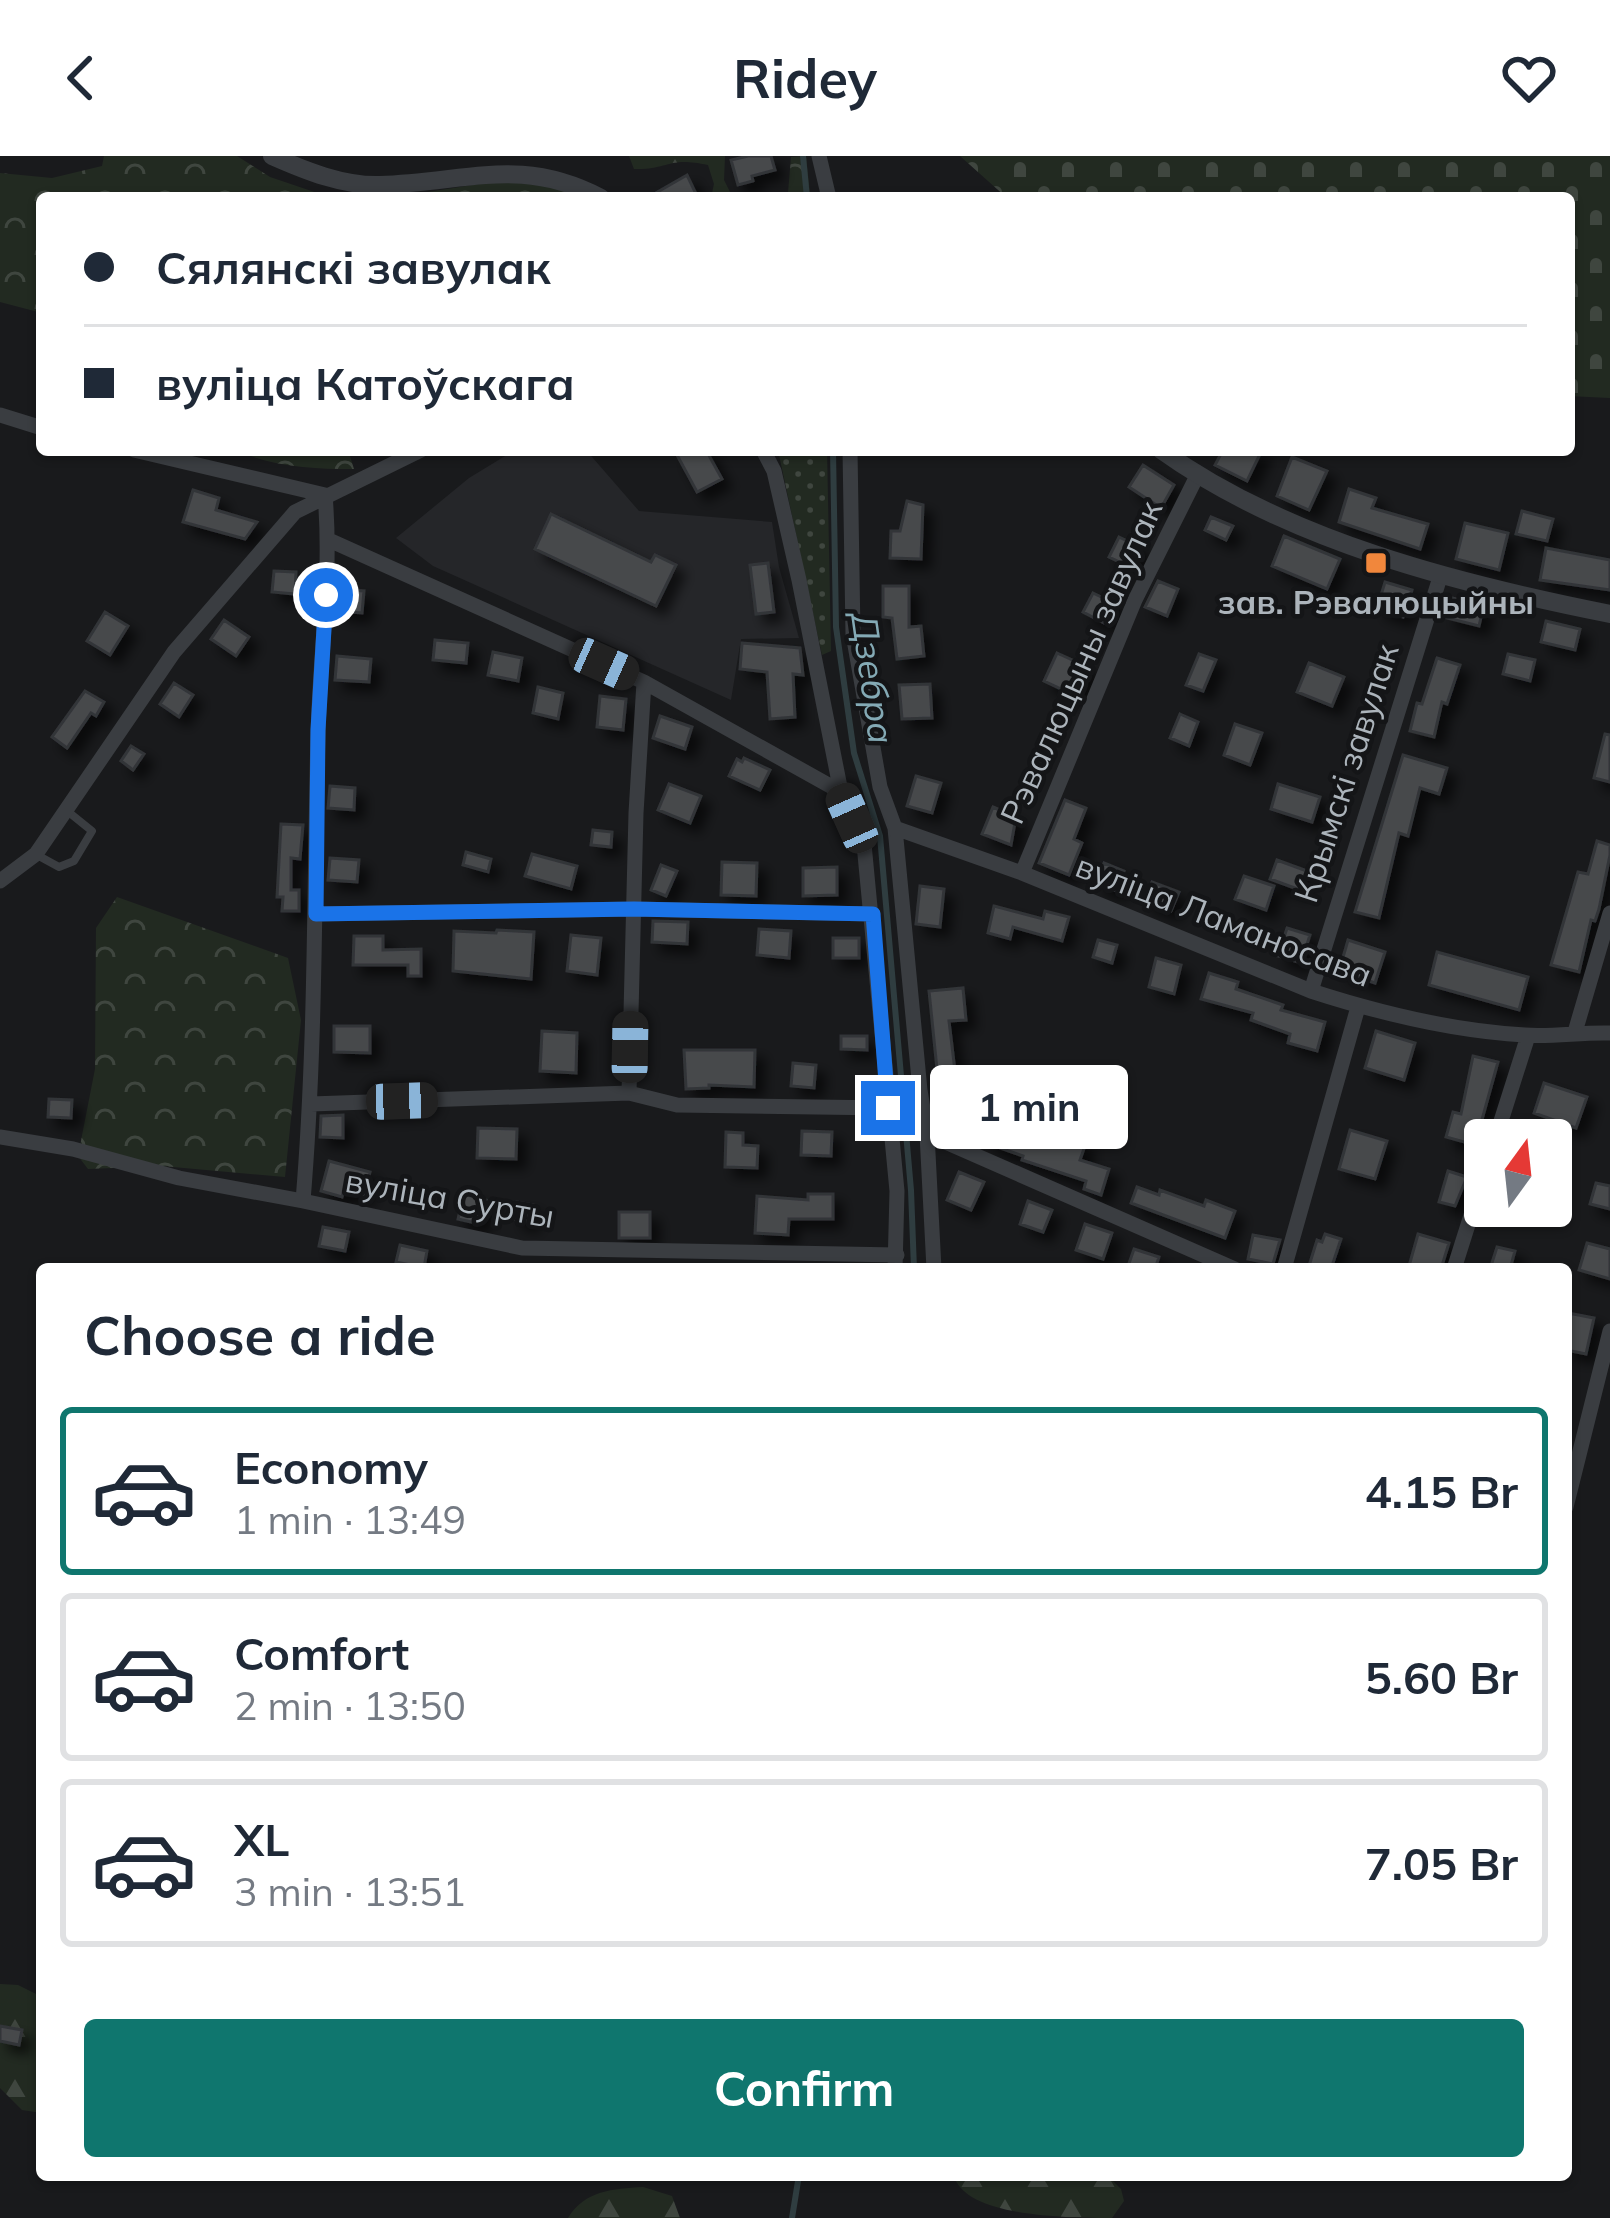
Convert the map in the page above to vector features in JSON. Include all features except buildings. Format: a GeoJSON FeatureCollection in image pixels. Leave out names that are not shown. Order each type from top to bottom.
{"type":"FeatureCollection","features":[{"type":"Feature","properties":{"kind":"street"},"geometry":{"type":"LineString","coordinates":[[272,156],[323,176],[382,185],[513,160],[547,162],[577,176],[594,192]]}},
{"type":"Feature","properties":{"kind":"street"},"geometry":{"type":"LineString","coordinates":[[819,156],[828,192]]}},
{"type":"Feature","properties":{"kind":"street"},"geometry":{"type":"LineString","coordinates":[[0,415],[36,426]]}},
{"type":"Feature","properties":{"kind":"street"},"geometry":{"type":"LineString","coordinates":[[159,456],[325,495]]}},
{"type":"Feature","properties":{"kind":"street"},"geometry":{"type":"LineString","coordinates":[[0,881],[36,854],[175,652],[295,512],[408,456]]}},
{"type":"Feature","properties":{"kind":"street"},"geometry":{"type":"LineString","coordinates":[[766,456],[774,471],[799,580],[841,792],[864,844],[897,1191],[896,1262]]}},
{"type":"Feature","properties":{"kind":"street"},"geometry":{"type":"LineString","coordinates":[[850,456],[854,634],[880,787],[895,828],[927,1134],[934,1263]]}},
{"type":"Feature","properties":{"kind":"street"},"geometry":{"type":"LineString","coordinates":[[1169,456],[1197,476],[1280,516],[1441,574],[1610,614]]}},
{"type":"Feature","properties":{"kind":"street","name":"Рэвалюцыны завулак"},"geometry":{"type":"LineString","coordinates":[[1022,873],[1135,600],[1197,476]]}},
{"type":"Feature","properties":{"kind":"street"},"geometry":{"type":"LineString","coordinates":[[303,1201],[311,1104],[318,730],[329,540],[325,495]]}},
{"type":"Feature","properties":{"kind":"street"},"geometry":{"type":"LineString","coordinates":[[329,540],[644,682],[841,792]]}},
{"type":"Feature","properties":{"kind":"street","name":"Крымскі завулак"},"geometry":{"type":"LineString","coordinates":[[1311,992],[1441,574]]}},
{"type":"Feature","properties":{"kind":"street"},"geometry":{"type":"LineString","coordinates":[[629,1093],[644,682]]}},
{"type":"Feature","properties":{"kind":"street","name":"вуліца Ламаносава"},"geometry":{"type":"LineString","coordinates":[[895,828],[1022,873],[1311,992],[1358,1006],[1528,1036],[1610,1034]]}},
{"type":"Feature","properties":{"kind":"street"},"geometry":{"type":"LineString","coordinates":[[316,914],[634,909],[873,914]]}},
{"type":"Feature","properties":{"kind":"street"},"geometry":{"type":"LineString","coordinates":[[1575,1032],[1610,913]]}},
{"type":"Feature","properties":{"kind":"street"},"geometry":{"type":"LineString","coordinates":[[1286,1263],[1358,1006]]}},
{"type":"Feature","properties":{"kind":"street"},"geometry":{"type":"LineString","coordinates":[[1502,1119],[1528,1036]]}},
{"type":"Feature","properties":{"kind":"street"},"geometry":{"type":"LineString","coordinates":[[311,1104],[629,1093],[677,1105],[888,1108]]}},
{"type":"Feature","properties":{"kind":"street"},"geometry":{"type":"LineString","coordinates":[[927,1134],[1221,1263]]}},
{"type":"Feature","properties":{"kind":"street","name":"вуліца Сурты"},"geometry":{"type":"LineString","coordinates":[[0,1138],[73,1149],[179,1178],[522,1248],[896,1262]]}},
{"type":"Feature","properties":{"kind":"street"},"geometry":{"type":"LineString","coordinates":[[1456,1263],[1467,1227]]}},
{"type":"Feature","properties":{"kind":"street"},"geometry":{"type":"LineString","coordinates":[[1572,1483],[1610,1331]]}},
{"type":"Feature","properties":{"kind":"lane"},"geometry":{"type":"LineString","coordinates":[[36,854],[58,867],[74,861],[92,831],[66,810]]}},
{"type":"Feature","properties":{"kind":"shaded area"},"geometry":{"type":"Polygon","coordinates":[[[505,456],[591,456],[639,511],[772,522],[799,638],[741,639],[731,700],[433,566],[396,538],[469,478],[505,456]]]}},
{"type":"Feature","properties":{"kind":"green space"},"geometry":{"type":"Polygon","coordinates":[[[104,156],[237,156],[270,177],[314,192],[36,192],[36,311],[0,302],[0,173],[52,178],[102,166],[104,156]]]}},
{"type":"Feature","properties":{"kind":"green space"},"geometry":{"type":"Polygon","coordinates":[[[629,156],[725,156],[724,180],[730,192],[712,192],[708,165],[684,162],[634,169],[629,156]]]}},
{"type":"Feature","properties":{"kind":"green space"},"geometry":{"type":"Polygon","coordinates":[[[806,156],[810,192],[788,192],[791,157],[806,156]]]}},
{"type":"Feature","properties":{"kind":"green space"},"geometry":{"type":"Polygon","coordinates":[[[960,156],[1610,156],[1610,398],[1575,396],[1575,192],[1000,192],[960,156]]]}},
{"type":"Feature","properties":{"kind":"green space"},"geometry":{"type":"Polygon","coordinates":[[[504,180],[532,181],[568,192],[428,192],[504,180]]]}},
{"type":"Feature","properties":{"kind":"green space"},"geometry":{"type":"Polygon","coordinates":[[[252,456],[350,456],[354,469],[293,466],[252,456]]]}},
{"type":"Feature","properties":{"kind":"green space"},"geometry":{"type":"Polygon","coordinates":[[[779,456],[827,456],[831,651],[822,655],[779,456]]]}},
{"type":"Feature","properties":{"kind":"green space"},"geometry":{"type":"Polygon","coordinates":[[[117,897],[288,958],[301,1020],[285,1177],[162,1166],[88,1169],[78,1156],[95,1069],[96,928],[117,897]]]}},
{"type":"Feature","properties":{"kind":"green space"},"geometry":{"type":"Polygon","coordinates":[[[0,1984],[18,1985],[36,1994],[36,2112],[22,2110],[0,2088],[0,1984]]]}},
{"type":"Feature","properties":{"kind":"green space"},"geometry":{"type":"Polygon","coordinates":[[[957,2181],[1113,2181],[1124,2201],[1112,2218],[1048,2216],[999,2208],[963,2190],[957,2181]]]}},
{"type":"Feature","properties":{"kind":"green space"},"geometry":{"type":"Polygon","coordinates":[[[643,2187],[672,2196],[680,2218],[568,2218],[591,2196],[643,2187]]]}},
{"type":"Feature","properties":{"kind":"waterway","name":"Дзебра"},"geometry":{"type":"LineString","coordinates":[[803,156],[806,192]]}},
{"type":"Feature","properties":{"kind":"waterway","name":"Дзебра"},"geometry":{"type":"LineString","coordinates":[[833,456],[836,627],[854,753],[880,836],[914,1263]]}},
{"type":"Feature","properties":{"kind":"waterway","name":"Дзебра"},"geometry":{"type":"LineString","coordinates":[[792,2218],[798,2181]]}},
{"type":"Feature","properties":{"kind":"place","name":"зав. Рэвалюцыйны"},"geometry":{"type":"Point","coordinates":[1376,563]}},
{"type":"Feature","properties":{"kind":"route"},"geometry":{"type":"LineString","coordinates":[[326,595],[318,730],[316,914],[634,909],[873,914],[888,1108]]}}]}
